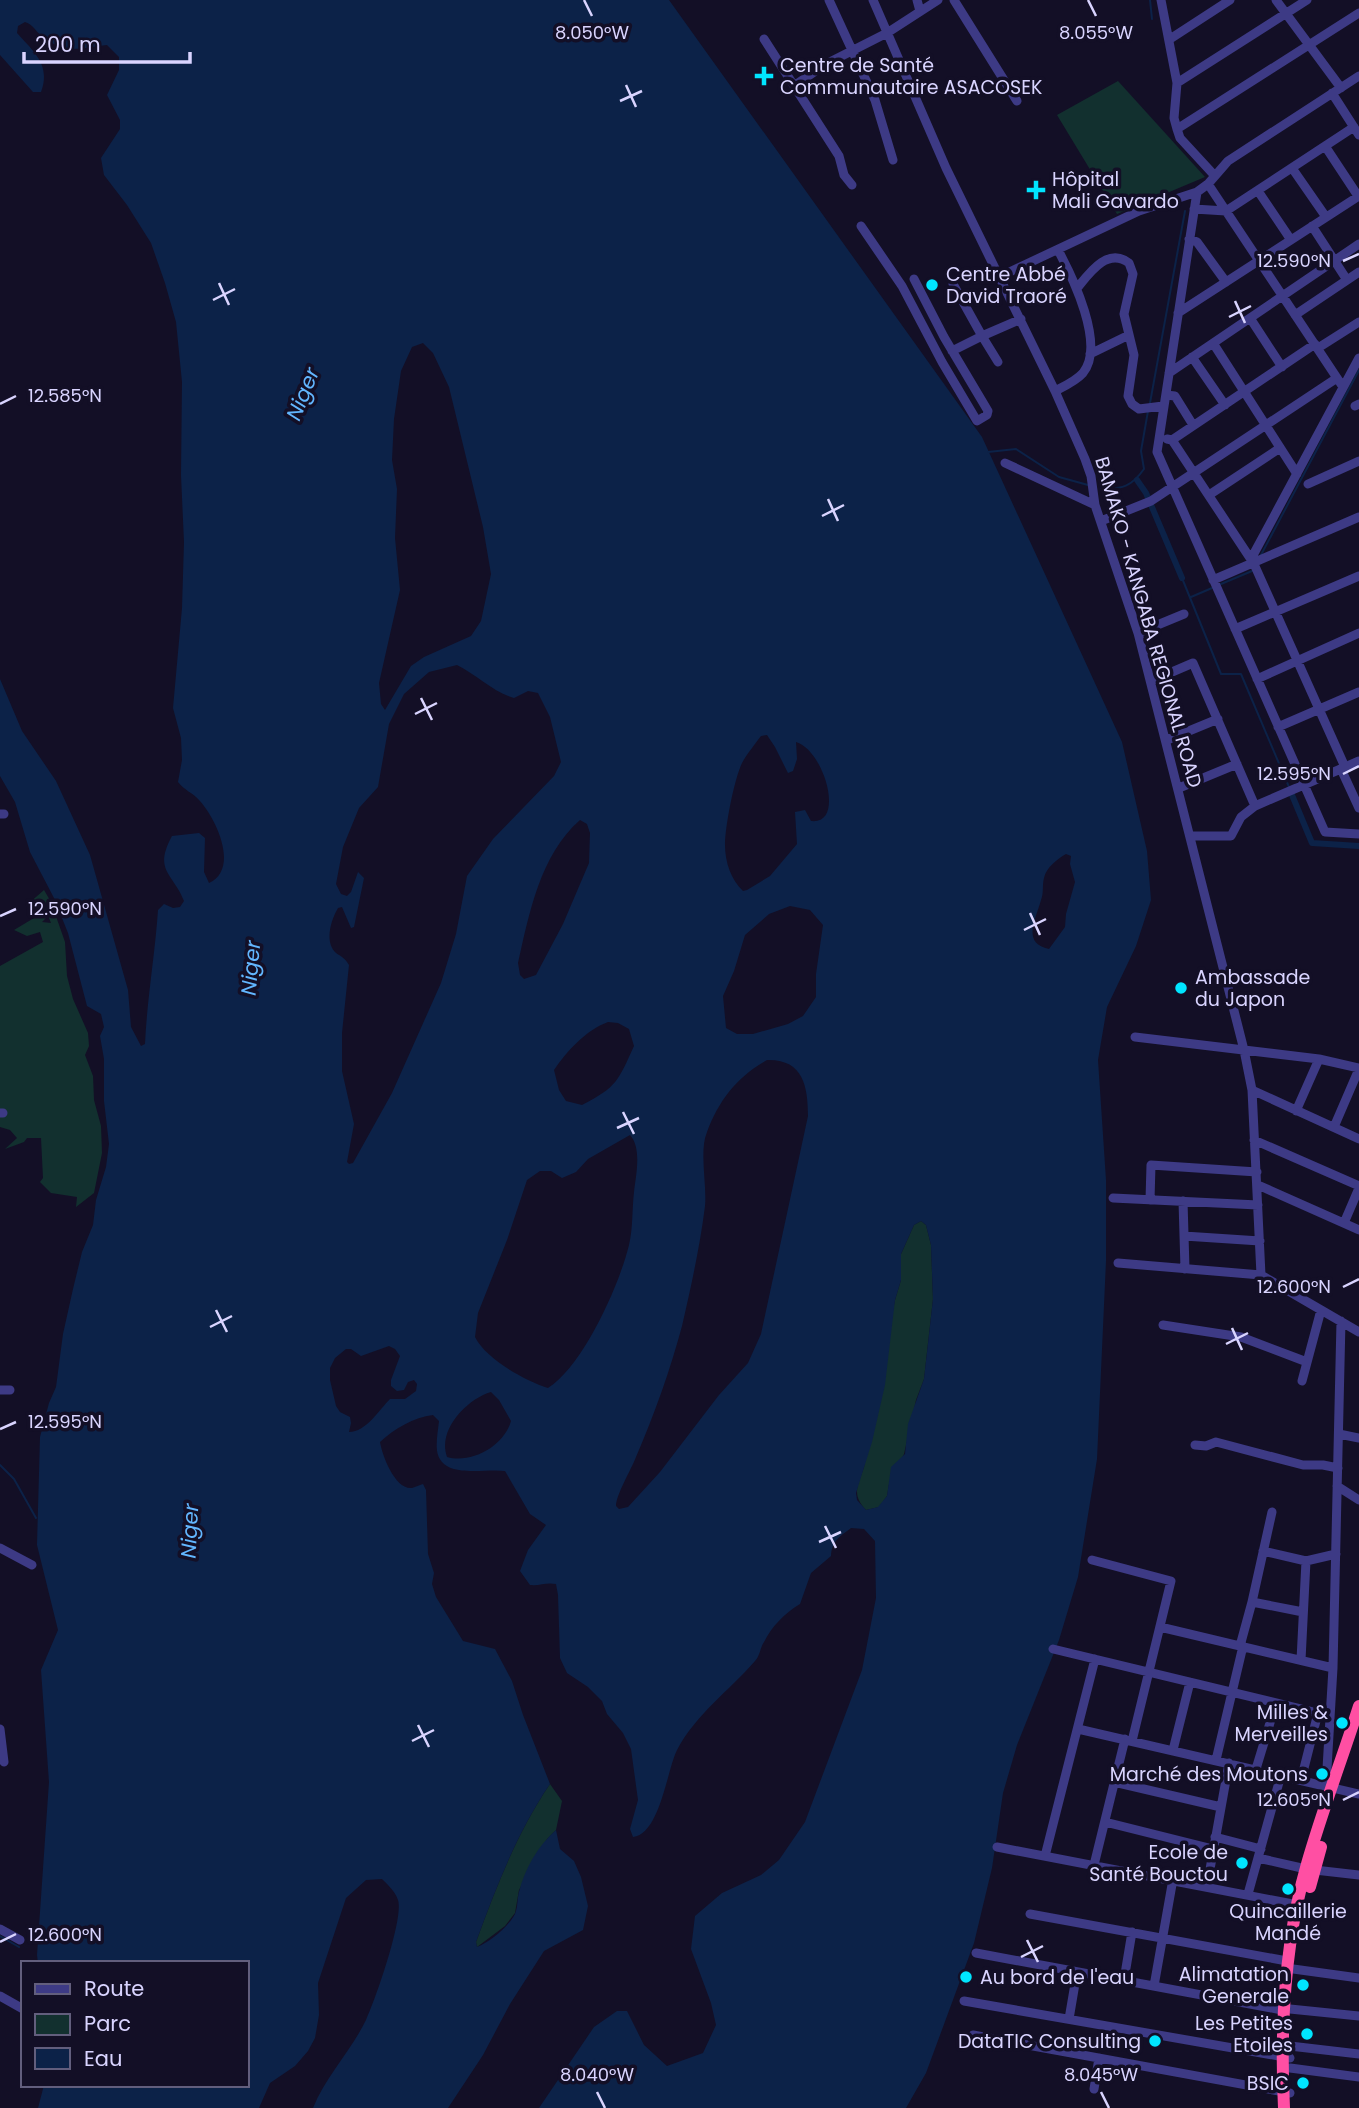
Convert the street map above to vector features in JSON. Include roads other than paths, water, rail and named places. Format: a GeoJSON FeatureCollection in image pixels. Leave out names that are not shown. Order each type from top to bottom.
{"type":"FeatureCollection","features":[{"type":"Feature","properties":{"kind":"highway"},"geometry":{"type":"LineString","coordinates":[[1289,1966],[1310,1869],[1332,1788],[1359,1706]]}},
{"type":"Feature","properties":{"kind":"highway"},"geometry":{"type":"LineString","coordinates":[[1332,1788],[1359,1727]]}},
{"type":"Feature","properties":{"kind":"highway"},"geometry":{"type":"LineString","coordinates":[[1284,2108],[1287,2092],[1286,2009],[1289,1966],[1298,1905],[1310,1869]]}},
{"type":"Feature","properties":{"kind":"highway"},"geometry":{"type":"LineString","coordinates":[[1287,2092],[1290,2108]]}},
{"type":"Feature","properties":{"kind":"street"},"geometry":{"type":"LineString","coordinates":[[829,0],[875,100],[893,160]]}},
{"type":"Feature","properties":{"kind":"street","name":"BAMAKO - KANGABA REGIONAL ROAD"},"geometry":{"type":"LineString","coordinates":[[873,0],[946,168],[1055,391],[1091,478],[1095,501],[1138,633],[1167,740],[1244,1050],[1252,1090],[1261,1275]]}},
{"type":"Feature","properties":{"kind":"street"},"geometry":{"type":"LineString","coordinates":[[917,0],[919,11]]}},
{"type":"Feature","properties":{"kind":"street"},"geometry":{"type":"LineString","coordinates":[[794,86],[824,65],[887,33],[938,0]]}},
{"type":"Feature","properties":{"kind":"street"},"geometry":{"type":"LineString","coordinates":[[954,0],[1017,101]]}},
{"type":"Feature","properties":{"kind":"street"},"geometry":{"type":"LineString","coordinates":[[1161,0],[1177,83],[1174,118],[1177,129],[1180,138],[1215,176]]}},
{"type":"Feature","properties":{"kind":"street"},"geometry":{"type":"LineString","coordinates":[[1170,39],[1230,0]]}},
{"type":"Feature","properties":{"kind":"street"},"geometry":{"type":"LineString","coordinates":[[1276,0],[1341,88]]}},
{"type":"Feature","properties":{"kind":"street"},"geometry":{"type":"LineString","coordinates":[[1177,83],[1307,0]]}},
{"type":"Feature","properties":{"kind":"street"},"geometry":{"type":"LineString","coordinates":[[1177,129],[1359,13]]}},
{"type":"Feature","properties":{"kind":"street"},"geometry":{"type":"LineString","coordinates":[[764,39],[839,156],[844,175],[852,185]]}},
{"type":"Feature","properties":{"kind":"street"},"geometry":{"type":"LineString","coordinates":[[999,277],[1139,211],[1197,192],[1228,162],[1359,76]]}},
{"type":"Feature","properties":{"kind":"street"},"geometry":{"type":"LineString","coordinates":[[1194,209],[1226,211],[1325,146],[1357,131],[1332,93]]}},
{"type":"Feature","properties":{"kind":"street"},"geometry":{"type":"LineString","coordinates":[[1178,313],[1359,196],[1325,146]]}},
{"type":"Feature","properties":{"kind":"street"},"geometry":{"type":"LineString","coordinates":[[1292,168],[1326,217]]}},
{"type":"Feature","properties":{"kind":"street"},"geometry":{"type":"LineString","coordinates":[[1208,184],[1343,387]]}},
{"type":"Feature","properties":{"kind":"street"},"geometry":{"type":"LineString","coordinates":[[1258,191],[1291,240]]}},
{"type":"Feature","properties":{"kind":"street"},"geometry":{"type":"LineString","coordinates":[[1197,192],[1157,452],[1325,832],[1359,834]]}},
{"type":"Feature","properties":{"kind":"street"},"geometry":{"type":"LineString","coordinates":[[861,226],[902,286],[977,421],[987,415],[988,411],[952,351],[915,279]]}},
{"type":"Feature","properties":{"kind":"street"},"geometry":{"type":"LineString","coordinates":[[1312,226],[1347,280]]}},
{"type":"Feature","properties":{"kind":"street"},"geometry":{"type":"LineString","coordinates":[[1189,239],[1197,242],[1226,282]]}},
{"type":"Feature","properties":{"kind":"street"},"geometry":{"type":"LineString","coordinates":[[1169,373],[1359,244]]}},
{"type":"Feature","properties":{"kind":"street"},"geometry":{"type":"LineString","coordinates":[[1055,391],[1083,373],[1090,354],[1088,326],[1078,287],[1058,250]]}},
{"type":"Feature","properties":{"kind":"street"},"geometry":{"type":"LineString","coordinates":[[1078,287],[1093,269],[1106,260],[1119,257],[1129,262],[1133,274],[1124,314],[1134,355],[1128,396],[1132,404],[1147,410],[1163,406]]}},
{"type":"Feature","properties":{"kind":"street"},"geometry":{"type":"LineString","coordinates":[[1296,315],[1359,272]]}},
{"type":"Feature","properties":{"kind":"street"},"geometry":{"type":"LineString","coordinates":[[953,284],[998,362]]}},
{"type":"Feature","properties":{"kind":"street"},"geometry":{"type":"LineString","coordinates":[[1250,318],[1282,366]]}},
{"type":"Feature","properties":{"kind":"street"},"geometry":{"type":"LineString","coordinates":[[952,351],[1021,320]]}},
{"type":"Feature","properties":{"kind":"street"},"geometry":{"type":"LineString","coordinates":[[1160,438],[1172,440],[1282,366],[1359,322]]}},
{"type":"Feature","properties":{"kind":"street"},"geometry":{"type":"LineString","coordinates":[[1090,354],[1129,335]]}},
{"type":"Feature","properties":{"kind":"street"},"geometry":{"type":"LineString","coordinates":[[1213,343],[1297,474]]}},
{"type":"Feature","properties":{"kind":"street"},"geometry":{"type":"LineString","coordinates":[[1192,357],[1224,405]]}},
{"type":"Feature","properties":{"kind":"street"},"geometry":{"type":"LineString","coordinates":[[1253,561],[1359,358]]}},
{"type":"Feature","properties":{"kind":"street"},"geometry":{"type":"LineString","coordinates":[[1101,521],[1151,500],[1337,378]]}},
{"type":"Feature","properties":{"kind":"street"},"geometry":{"type":"LineString","coordinates":[[1166,395],[1175,396],[1194,425]]}},
{"type":"Feature","properties":{"kind":"street"},"geometry":{"type":"LineString","coordinates":[[1172,440],[1253,561],[1320,709],[1359,808]]}},
{"type":"Feature","properties":{"kind":"street"},"geometry":{"type":"LineString","coordinates":[[1209,495],[1280,448]]}},
{"type":"Feature","properties":{"kind":"street"},"geometry":{"type":"LineString","coordinates":[[1308,484],[1359,461]]}},
{"type":"Feature","properties":{"kind":"street"},"geometry":{"type":"LineString","coordinates":[[1005,463],[1095,501]]}},
{"type":"Feature","properties":{"kind":"street"},"geometry":{"type":"LineString","coordinates":[[1213,580],[1359,517]]}},
{"type":"Feature","properties":{"kind":"street"},"geometry":{"type":"LineString","coordinates":[[1235,629],[1359,576]]}},
{"type":"Feature","properties":{"kind":"street"},"geometry":{"type":"LineString","coordinates":[[1138,633],[1184,614]]}},
{"type":"Feature","properties":{"kind":"street"},"geometry":{"type":"LineString","coordinates":[[1257,678],[1359,633]]}},
{"type":"Feature","properties":{"kind":"street"},"geometry":{"type":"LineString","coordinates":[[1151,681],[1193,663],[1255,806]]}},
{"type":"Feature","properties":{"kind":"street"},"geometry":{"type":"LineString","coordinates":[[1279,727],[1359,692]]}},
{"type":"Feature","properties":{"kind":"street"},"geometry":{"type":"LineString","coordinates":[[1167,740],[1218,719]]}},
{"type":"Feature","properties":{"kind":"street"},"geometry":{"type":"LineString","coordinates":[[1191,836],[1231,836],[1241,817],[1255,806],[1359,761]]}},
{"type":"Feature","properties":{"kind":"street"},"geometry":{"type":"LineString","coordinates":[[1179,788],[1237,764]]}},
{"type":"Feature","properties":{"kind":"street"},"geometry":{"type":"LineString","coordinates":[[1135,1037],[1319,1059],[1359,1068],[1357,1080],[1334,1128]]}},
{"type":"Feature","properties":{"kind":"street"},"geometry":{"type":"LineString","coordinates":[[1296,1111],[1319,1059]]}},
{"type":"Feature","properties":{"kind":"street"},"geometry":{"type":"LineString","coordinates":[[1252,1090],[1359,1139]]}},
{"type":"Feature","properties":{"kind":"street"},"geometry":{"type":"LineString","coordinates":[[1254,1140],[1359,1187],[1344,1223]]}},
{"type":"Feature","properties":{"kind":"street"},"geometry":{"type":"LineString","coordinates":[[1150,1200],[1151,1166],[1257,1172]]}},
{"type":"Feature","properties":{"kind":"street"},"geometry":{"type":"LineString","coordinates":[[1258,1185],[1359,1230]]}},
{"type":"Feature","properties":{"kind":"street"},"geometry":{"type":"LineString","coordinates":[[1113,1198],[1258,1206]]}},
{"type":"Feature","properties":{"kind":"street"},"geometry":{"type":"LineString","coordinates":[[1184,1202],[1185,1269]]}},
{"type":"Feature","properties":{"kind":"street"},"geometry":{"type":"LineString","coordinates":[[1184,1236],[1260,1241]]}},
{"type":"Feature","properties":{"kind":"street"},"geometry":{"type":"LineString","coordinates":[[1118,1263],[1261,1275],[1359,1332]]}},
{"type":"Feature","properties":{"kind":"street"},"geometry":{"type":"LineString","coordinates":[[1302,1381],[1321,1310]]}},
{"type":"Feature","properties":{"kind":"street"},"geometry":{"type":"LineString","coordinates":[[1332,1788],[1330,1716],[1341,1321]]}},
{"type":"Feature","properties":{"kind":"street"},"geometry":{"type":"LineString","coordinates":[[1163,1325],[1241,1337],[1307,1362]]}},
{"type":"Feature","properties":{"kind":"street"},"geometry":{"type":"LineString","coordinates":[[1339,1434],[1359,1438]]}},
{"type":"Feature","properties":{"kind":"street"},"geometry":{"type":"LineString","coordinates":[[1195,1446],[1216,1443],[1303,1465],[1338,1468]]}},
{"type":"Feature","properties":{"kind":"street"},"geometry":{"type":"LineString","coordinates":[[1338,1486],[1359,1500]]}},
{"type":"Feature","properties":{"kind":"street"},"geometry":{"type":"LineString","coordinates":[[1216,1760],[1272,1512]]}},
{"type":"Feature","properties":{"kind":"street"},"geometry":{"type":"LineString","coordinates":[[0,1548],[32,1564]]}},
{"type":"Feature","properties":{"kind":"street"},"geometry":{"type":"LineString","coordinates":[[1263,1551],[1306,1561],[1336,1554]]}},
{"type":"Feature","properties":{"kind":"street"},"geometry":{"type":"LineString","coordinates":[[1092,1560],[1171,1581],[1149,1672],[1114,1782],[1094,1865]]}},
{"type":"Feature","properties":{"kind":"street"},"geometry":{"type":"LineString","coordinates":[[1301,1660],[1306,1561]]}},
{"type":"Feature","properties":{"kind":"street"},"geometry":{"type":"LineString","coordinates":[[1252,1602],[1303,1612]]}},
{"type":"Feature","properties":{"kind":"street"},"geometry":{"type":"LineString","coordinates":[[1160,1627],[1333,1668]]}},
{"type":"Feature","properties":{"kind":"street"},"geometry":{"type":"LineString","coordinates":[[1053,1649],[1330,1716]]}},
{"type":"Feature","properties":{"kind":"street"},"geometry":{"type":"LineString","coordinates":[[1045,1856],[1095,1659]]}},
{"type":"Feature","properties":{"kind":"street"},"geometry":{"type":"LineString","coordinates":[[1173,1750],[1190,1682]]}},
{"type":"Feature","properties":{"kind":"street"},"geometry":{"type":"LineString","coordinates":[[1256,1769],[1276,1703]]}},
{"type":"Feature","properties":{"kind":"street"},"geometry":{"type":"LineString","coordinates":[[1301,1780],[1318,1713]]}},
{"type":"Feature","properties":{"kind":"street"},"geometry":{"type":"LineString","coordinates":[[0,1729],[5,1762]]}},
{"type":"Feature","properties":{"kind":"street"},"geometry":{"type":"LineString","coordinates":[[1078,1729],[1359,1794]]}},
{"type":"Feature","properties":{"kind":"street"},"geometry":{"type":"LineString","coordinates":[[1207,1886],[1229,1763]]}},
{"type":"Feature","properties":{"kind":"street"},"geometry":{"type":"LineString","coordinates":[[1248,1894],[1281,1775]]}},
{"type":"Feature","properties":{"kind":"street"},"geometry":{"type":"LineString","coordinates":[[1114,1782],[1221,1807]]}},
{"type":"Feature","properties":{"kind":"street"},"geometry":{"type":"LineString","coordinates":[[1105,1822],[1213,1849]]}},
{"type":"Feature","properties":{"kind":"street"},"geometry":{"type":"LineString","coordinates":[[1215,1837],[1310,1869],[1359,1875]]}},
{"type":"Feature","properties":{"kind":"street"},"geometry":{"type":"LineString","coordinates":[[997,1847],[1298,1905]]}},
{"type":"Feature","properties":{"kind":"street"},"geometry":{"type":"LineString","coordinates":[[1154,1986],[1173,1879]]}},
{"type":"Feature","properties":{"kind":"street"},"geometry":{"type":"LineString","coordinates":[[1030,1914],[1359,1978]]}},
{"type":"Feature","properties":{"kind":"street"},"geometry":{"type":"LineString","coordinates":[[0,1928],[20,1940]]}},
{"type":"Feature","properties":{"kind":"street"},"geometry":{"type":"LineString","coordinates":[[1124,1980],[1132,1932]]}},
{"type":"Feature","properties":{"kind":"street"},"geometry":{"type":"LineString","coordinates":[[976,1953],[1286,2009],[1359,2016]]}},
{"type":"Feature","properties":{"kind":"street"},"geometry":{"type":"LineString","coordinates":[[1069,2019],[1077,1972]]}},
{"type":"Feature","properties":{"kind":"street"},"geometry":{"type":"LineString","coordinates":[[0,1996],[21,2008]]}},
{"type":"Feature","properties":{"kind":"street"},"geometry":{"type":"LineString","coordinates":[[964,2001],[1288,2057],[1359,2077]]}},
{"type":"Feature","properties":{"kind":"street"},"geometry":{"type":"LineString","coordinates":[[973,2035],[1287,2092]]}},
{"type":"Feature","properties":{"kind":"street"},"geometry":{"type":"LineString","coordinates":[[1288,2057],[1359,2054]]}},
{"type":"Feature","properties":{"kind":"street"},"geometry":{"type":"LineString","coordinates":[[1094,2089],[1099,2058]]}},
{"type":"Feature","properties":{"kind":"water","name":"Niger"},"geometry":{"type":"Polygon","coordinates":[[[0,0],[669,0],[982,437],[1122,742],[1147,851],[1151,900],[1136,946],[1107,1007],[1098,1060],[1106,1180],[1106,1261],[1097,1459],[1078,1577],[1059,1640],[1017,1745],[1003,1793],[992,1868],[974,1943],[926,2073],[906,2108],[539,2108],[594,2027],[617,2011],[627,2011],[644,2045],[667,2066],[703,2053],[716,2025],[711,2003],[691,1949],[695,1916],[722,1893],[761,1875],[779,1860],[805,1822],[862,1670],[876,1598],[875,1541],[864,1529],[851,1528],[837,1540],[831,1556],[811,1573],[800,1604],[775,1625],[757,1659],[703,1714],[685,1737],[673,1759],[661,1800],[650,1825],[633,1837],[630,1829],[638,1800],[631,1749],[623,1733],[607,1714],[602,1701],[588,1687],[567,1673],[560,1658],[556,1584],[530,1585],[520,1571],[528,1550],[546,1525],[530,1514],[505,1471],[458,1470],[442,1462],[437,1447],[439,1421],[433,1415],[412,1421],[386,1437],[380,1442],[383,1455],[390,1471],[400,1483],[412,1488],[423,1484],[426,1490],[428,1554],[434,1573],[432,1584],[436,1597],[463,1641],[495,1649],[512,1681],[550,1784],[527,1821],[508,1861],[476,1942],[477,1947],[498,1934],[512,1919],[529,1866],[543,1843],[556,1830],[560,1849],[574,1861],[581,1877],[588,1906],[583,1930],[544,1951],[510,2004],[483,2055],[448,2108],[313,2108],[366,2020],[388,1960],[399,1910],[395,1894],[382,1879],[366,1880],[346,1898],[318,1983],[319,2015],[315,2038],[295,2066],[270,2083],[259,2108],[38,2108],[43,2087],[248,2087],[248,1961],[38,1961],[37,1955],[49,1782],[41,1670],[58,1630],[37,1545],[40,1437],[56,1387],[63,1334],[82,1252],[93,1225],[109,1144],[100,1036],[104,1027],[101,1014],[87,1006],[68,933],[54,898],[30,852],[15,802],[0,776],[0,679],[22,731],[56,781],[90,855],[128,990],[131,1027],[141,1046],[145,1044],[158,910],[164,904],[173,908],[180,907],[184,901],[165,865],[164,857],[172,836],[199,833],[205,838],[204,872],[209,883],[218,876],[223,867],[224,855],[218,830],[206,808],[178,782],[182,760],[181,738],[173,708],[182,608],[184,542],[181,475],[182,382],[176,322],[151,243],[104,175],[101,158],[120,129],[120,120],[107,95],[119,70],[119,57],[107,45],[73,49],[58,46],[25,22],[18,26],[17,33],[39,60],[44,74],[41,92],[33,92],[0,55],[0,0]],[[423,343],[412,347],[401,371],[394,419],[392,460],[397,489],[395,538],[400,590],[379,683],[381,704],[385,710],[411,666],[424,657],[471,636],[481,621],[491,574],[483,527],[449,387],[433,353],[423,343]],[[457,665],[429,672],[404,694],[389,724],[378,787],[359,808],[343,847],[336,884],[341,894],[347,896],[351,892],[358,872],[364,878],[354,927],[351,928],[342,907],[335,913],[330,931],[332,948],[349,965],[342,1033],[342,1071],[354,1124],[347,1162],[349,1164],[353,1163],[392,1093],[441,983],[456,934],[467,876],[493,839],[554,776],[561,762],[550,717],[538,693],[528,691],[514,698],[499,692],[457,665]],[[767,735],[761,736],[739,771],[725,837],[730,870],[743,891],[770,876],[797,844],[795,812],[805,810],[811,821],[822,819],[829,800],[822,772],[806,748],[796,742],[797,759],[793,771],[788,773],[767,735]],[[580,820],[555,850],[538,886],[518,963],[520,975],[524,979],[536,975],[563,924],[589,863],[590,833],[587,824],[580,820]],[[1066,854],[1049,867],[1045,874],[1042,897],[1034,922],[1035,941],[1049,949],[1065,927],[1075,882],[1070,864],[1071,856],[1066,854]],[[790,906],[769,914],[745,935],[723,996],[726,1028],[737,1034],[753,1034],[788,1024],[803,1016],[816,997],[816,974],[823,925],[810,910],[790,906]],[[608,1022],[571,1049],[554,1070],[559,1090],[566,1101],[582,1105],[610,1088],[634,1046],[629,1029],[618,1023],[608,1022]],[[767,1060],[747,1074],[723,1100],[705,1140],[705,1206],[682,1326],[655,1409],[618,1496],[616,1506],[619,1509],[628,1507],[660,1472],[719,1395],[748,1363],[761,1334],[808,1116],[808,1105],[801,1076],[789,1064],[767,1060]],[[630,1135],[588,1159],[576,1172],[562,1178],[551,1171],[540,1171],[527,1180],[478,1313],[475,1337],[480,1345],[497,1361],[517,1374],[548,1388],[574,1362],[598,1324],[617,1282],[630,1239],[637,1170],[634,1140],[630,1135]],[[921,1221],[914,1225],[901,1254],[901,1280],[895,1300],[885,1385],[872,1442],[856,1493],[857,1500],[866,1510],[878,1507],[887,1496],[891,1467],[905,1454],[908,1424],[924,1379],[933,1299],[931,1245],[926,1225],[921,1221]],[[389,1346],[361,1356],[351,1349],[346,1349],[335,1358],[330,1368],[336,1406],[340,1412],[350,1417],[349,1432],[372,1420],[390,1399],[405,1399],[416,1391],[417,1384],[414,1380],[408,1382],[404,1390],[397,1391],[391,1386],[400,1356],[395,1349],[389,1346]],[[491,1392],[473,1401],[450,1426],[446,1436],[447,1457],[467,1458],[486,1451],[502,1438],[507,1430],[511,1421],[491,1392]]]}},
{"type":"Feature","properties":{"kind":"waterway"},"geometry":{"type":"LineString","coordinates":[[1150,0],[1152,19]]}},
{"type":"Feature","properties":{"kind":"waterway"},"geometry":{"type":"LineString","coordinates":[[1150,403],[1185,211]]}},
{"type":"Feature","properties":{"kind":"waterway"},"geometry":{"type":"LineString","coordinates":[[1261,555],[1359,370]]}},
{"type":"Feature","properties":{"kind":"waterway"},"geometry":{"type":"LineString","coordinates":[[1101,488],[1126,486],[1144,469],[1141,451],[1148,411]]}},
{"type":"Feature","properties":{"kind":"waterway"},"geometry":{"type":"LineString","coordinates":[[988,452],[1016,449],[1059,477],[1088,485]]}},
{"type":"Feature","properties":{"kind":"waterway"},"geometry":{"type":"LineString","coordinates":[[1137,480],[1146,493],[1182,578]]}},
{"type":"Feature","properties":{"kind":"waterway"},"geometry":{"type":"LineString","coordinates":[[1221,584],[1252,571]]}},
{"type":"Feature","properties":{"kind":"waterway"},"geometry":{"type":"LineString","coordinates":[[1182,578],[1221,674],[1241,674],[1289,787]]}},
{"type":"Feature","properties":{"kind":"waterway"},"geometry":{"type":"LineString","coordinates":[[1191,597],[1212,588]]}},
{"type":"Feature","properties":{"kind":"waterway"},"geometry":{"type":"LineString","coordinates":[[1292,795],[1312,843],[1359,846]]}},
{"type":"Feature","properties":{"kind":"waterway"},"geometry":{"type":"LineString","coordinates":[[0,1465],[14,1479],[36,1518]]}},
{"type":"Feature","properties":{"kind":"waterway"},"geometry":{"type":"LineString","coordinates":[[0,1936],[19,1947]]}},
{"type":"Feature","properties":{"kind":"place","name":"Centre de Santé Communautaire ASACOSEK"},"geometry":{"type":"Point","coordinates":[764,76]}},
{"type":"Feature","properties":{"kind":"place","name":"Hôpital Mali Gavardo"},"geometry":{"type":"Point","coordinates":[1036,190]}},
{"type":"Feature","properties":{"kind":"place","name":"Centre Abbé David Traoré"},"geometry":{"type":"Point","coordinates":[932,285]}},
{"type":"Feature","properties":{"kind":"place","name":"Ambassade du Japon"},"geometry":{"type":"Point","coordinates":[1181,988]}},
{"type":"Feature","properties":{"kind":"place","name":"Milles & Merveilles"},"geometry":{"type":"Point","coordinates":[1342,1723]}},
{"type":"Feature","properties":{"kind":"place","name":"Marché des Moutons"},"geometry":{"type":"Point","coordinates":[1322,1774]}},
{"type":"Feature","properties":{"kind":"place","name":"Ecole de Santé Bouctou"},"geometry":{"type":"Point","coordinates":[1242,1863]}},
{"type":"Feature","properties":{"kind":"place","name":"Quincaillerie Mandé"},"geometry":{"type":"Point","coordinates":[1288,1889]}},
{"type":"Feature","properties":{"kind":"place","name":"Au bord de l'eau"},"geometry":{"type":"Point","coordinates":[966,1977]}},
{"type":"Feature","properties":{"kind":"place","name":"Alimatation Generale"},"geometry":{"type":"Point","coordinates":[1303,1985]}},
{"type":"Feature","properties":{"kind":"place","name":"Les Petites Etoiles"},"geometry":{"type":"Point","coordinates":[1307,2034]}},
{"type":"Feature","properties":{"kind":"place","name":"DataTIC Consulting"},"geometry":{"type":"Point","coordinates":[1155,2041]}},
{"type":"Feature","properties":{"kind":"place","name":"BSIC"},"geometry":{"type":"Point","coordinates":[1303,2083]}}]}
